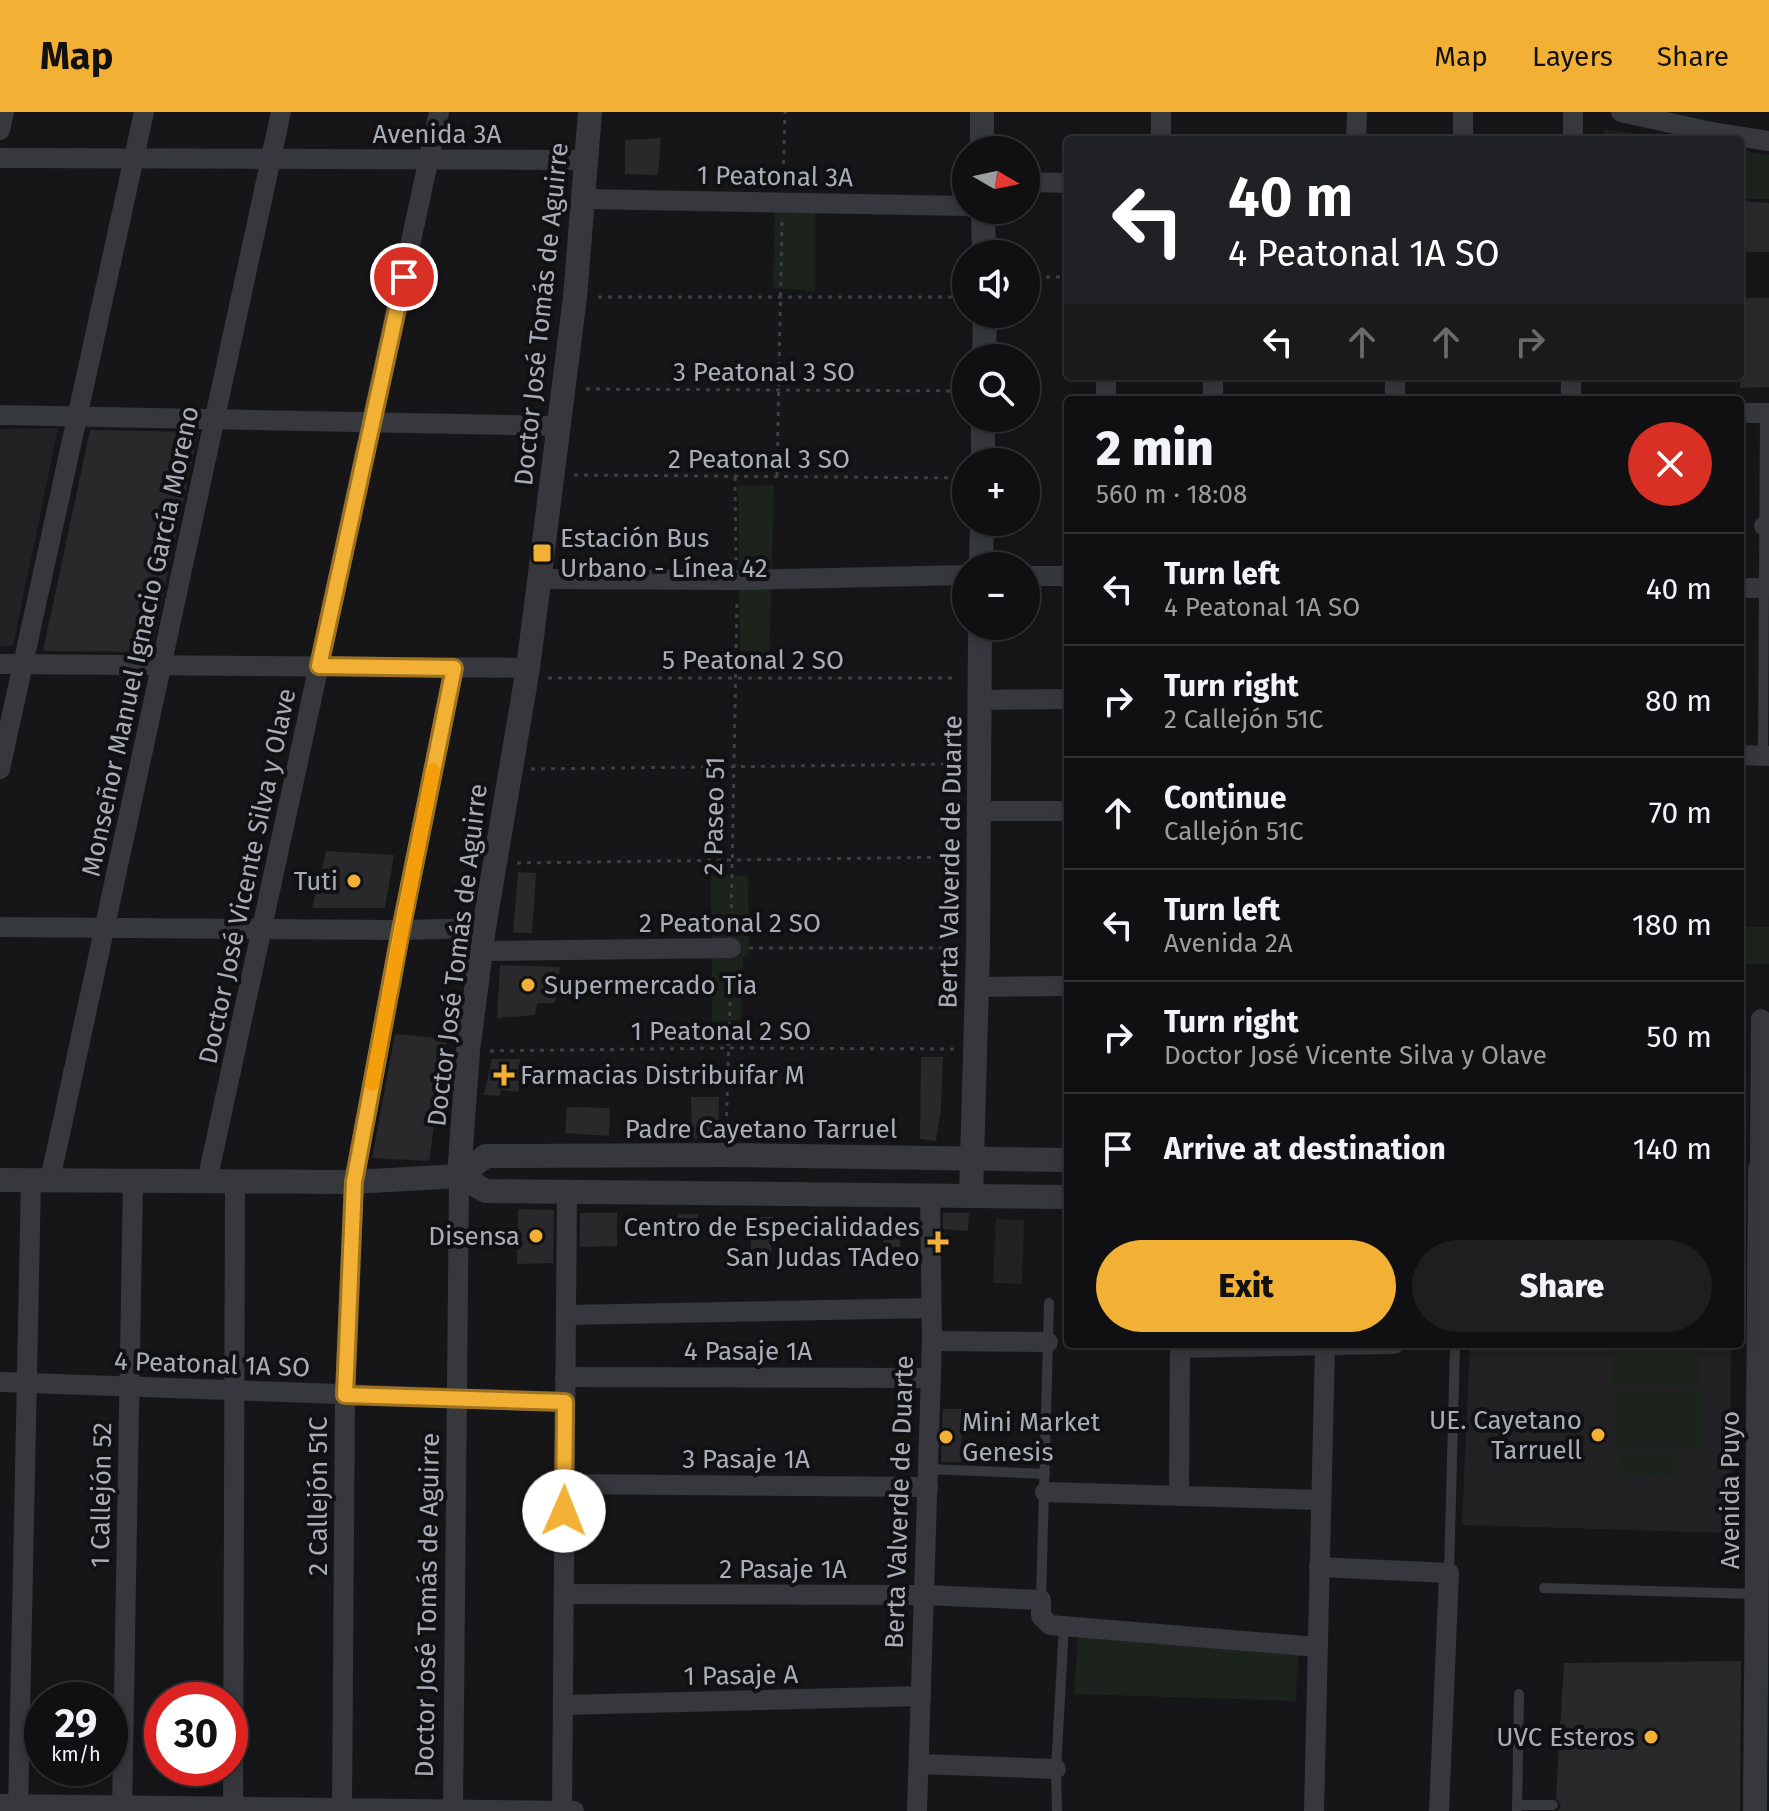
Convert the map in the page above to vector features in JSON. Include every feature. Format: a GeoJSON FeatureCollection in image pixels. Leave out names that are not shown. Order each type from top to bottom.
{"type":"FeatureCollection","features":[{"type":"Feature","properties":{"kind":"street"},"geometry":{"type":"LineString","coordinates":[[0,130],[4,112]]}},
{"type":"Feature","properties":{"kind":"street"},"geometry":{"type":"LineString","coordinates":[[0,769],[144,112]]}},
{"type":"Feature","properties":{"kind":"street","name":"Monseñor Manuel Ignacio García Moreno"},"geometry":{"type":"LineString","coordinates":[[12,1806],[27,1383],[41,1180],[107,928],[213,418],[281,112]]}},
{"type":"Feature","properties":{"kind":"street","name":"Doctor José Vicente Silva y Olave"},"geometry":{"type":"LineString","coordinates":[[207,1181],[439,112]]}},
{"type":"Feature","properties":{"kind":"street","name":"Doctor José Tomás de Aguirre"},"geometry":{"type":"LineString","coordinates":[[453,1810],[459,1176],[468,1051],[494,863],[527,673],[575,297],[590,112]]}},
{"type":"Feature","properties":{"kind":"street"},"geometry":{"type":"LineString","coordinates":[[982,112],[982,136]]}},
{"type":"Feature","properties":{"kind":"street"},"geometry":{"type":"LineString","coordinates":[[1161,112],[1161,136]]}},
{"type":"Feature","properties":{"kind":"street"},"geometry":{"type":"LineString","coordinates":[[1356,136],[1357,112]]}},
{"type":"Feature","properties":{"kind":"street"},"geometry":{"type":"LineString","coordinates":[[1463,112],[1463,136]]}},
{"type":"Feature","properties":{"kind":"street"},"geometry":{"type":"LineString","coordinates":[[1573,112],[1573,136]]}},
{"type":"Feature","properties":{"kind":"street"},"geometry":{"type":"LineString","coordinates":[[1621,112],[1737,136]]}},
{"type":"Feature","properties":{"kind":"street"},"geometry":{"type":"LineString","coordinates":[[1744,137],[1769,141]]}},
{"type":"Feature","properties":{"kind":"street","name":"Avenida 3A"},"geometry":{"type":"LineString","coordinates":[[0,158],[587,160]]}},
{"type":"Feature","properties":{"kind":"street"},"geometry":{"type":"LineString","coordinates":[[1040,182],[1064,183]]}},
{"type":"Feature","properties":{"kind":"street","name":"1 Peatonal 3A"},"geometry":{"type":"LineString","coordinates":[[584,199],[952,206]]}},
{"type":"Feature","properties":{"kind":"street"},"geometry":{"type":"LineString","coordinates":[[1744,413],[1767,413]]}},
{"type":"Feature","properties":{"kind":"street"},"geometry":{"type":"LineString","coordinates":[[0,415],[557,426]]}},
{"type":"Feature","properties":{"kind":"street"},"geometry":{"type":"LineString","coordinates":[[539,579],[737,580],[952,575]]}},
{"type":"Feature","properties":{"kind":"street"},"geometry":{"type":"LineString","coordinates":[[1040,576],[1064,576]]}},
{"type":"Feature","properties":{"kind":"street"},"geometry":{"type":"LineString","coordinates":[[1744,588],[1764,588]]}},
{"type":"Feature","properties":{"kind":"street","name":"Berta Valverde de Duarte"},"geometry":{"type":"LineString","coordinates":[[971,1196],[978,948],[980,640]]}},
{"type":"Feature","properties":{"kind":"street"},"geometry":{"type":"LineString","coordinates":[[0,664],[454,668],[527,673]]}},
{"type":"Feature","properties":{"kind":"street","name":"2 Callejón 51C"},"geometry":{"type":"LineString","coordinates":[[342,1810],[345,1395],[354,1182],[454,668]]}},
{"type":"Feature","properties":{"kind":"street"},"geometry":{"type":"LineString","coordinates":[[980,689],[1064,699]]}},
{"type":"Feature","properties":{"kind":"street"},"geometry":{"type":"LineString","coordinates":[[1744,755],[1766,756]]}},
{"type":"Feature","properties":{"kind":"street"},"geometry":{"type":"LineString","coordinates":[[977,811],[1064,811]]}},
{"type":"Feature","properties":{"kind":"street","name":"2 Peatonal 2 SO"},"geometry":{"type":"LineString","coordinates":[[0,927],[401,930],[484,940],[731,948]]}},
{"type":"Feature","properties":{"kind":"street"},"geometry":{"type":"LineString","coordinates":[[977,987],[1064,986]]}},
{"type":"Feature","properties":{"kind":"street"},"geometry":{"type":"LineString","coordinates":[[1756,1169],[1761,1019]]}},
{"type":"Feature","properties":{"kind":"street","name":"Padre Cayetano Tarruel"},"geometry":{"type":"LineString","coordinates":[[459,1176],[486,1156],[726,1155],[1064,1160]]}},
{"type":"Feature","properties":{"kind":"street","name":"Avenida Puyo"},"geometry":{"type":"LineString","coordinates":[[1755,1811],[1756,1169]]}},
{"type":"Feature","properties":{"kind":"street","name":"Padre Cayetano Tarruel"},"geometry":{"type":"LineString","coordinates":[[0,1180],[354,1182],[459,1176],[486,1191],[1064,1197]]}},
{"type":"Feature","properties":{"kind":"street","name":"1 Callejón 52"},"geometry":{"type":"LineString","coordinates":[[122,1808],[133,1181]]}},
{"type":"Feature","properties":{"kind":"street"},"geometry":{"type":"LineString","coordinates":[[233,1809],[235,1181]]}},
{"type":"Feature","properties":{"kind":"street"},"geometry":{"type":"LineString","coordinates":[[562,1811],[567,1190]]}},
{"type":"Feature","properties":{"kind":"street","name":"Berta Valverde de Duarte"},"geometry":{"type":"LineString","coordinates":[[917,1811],[932,1341],[930,1195]]}},
{"type":"Feature","properties":{"kind":"street"},"geometry":{"type":"LineString","coordinates":[[566,1315],[931,1308]]}},
{"type":"Feature","properties":{"kind":"street"},"geometry":{"type":"LineString","coordinates":[[932,1341],[1048,1342]]}},
{"type":"Feature","properties":{"kind":"street"},"geometry":{"type":"LineString","coordinates":[[1179,1496],[1180,1348]]}},
{"type":"Feature","properties":{"kind":"street"},"geometry":{"type":"LineString","coordinates":[[1314,1811],[1325,1348]]}},
{"type":"Feature","properties":{"kind":"street","name":"4 Pasaje 1A"},"geometry":{"type":"LineString","coordinates":[[565,1377],[931,1378]]}},
{"type":"Feature","properties":{"kind":"street","name":"4 Peatonal 1A SO"},"geometry":{"type":"LineString","coordinates":[[0,1382],[565,1402]]}},
{"type":"Feature","properties":{"kind":"street","name":"3 Pasaje 1A"},"geometry":{"type":"LineString","coordinates":[[565,1484],[928,1478]]}},
{"type":"Feature","properties":{"kind":"street"},"geometry":{"type":"LineString","coordinates":[[1045,1483],[1179,1496],[1321,1500]]}},
{"type":"Feature","properties":{"kind":"street"},"geometry":{"type":"LineString","coordinates":[[1319,1567],[1449,1573],[1439,1811]]}},
{"type":"Feature","properties":{"kind":"street","name":"2 Pasaje 1A"},"geometry":{"type":"LineString","coordinates":[[564,1594],[923,1595],[1041,1600]]}},
{"type":"Feature","properties":{"kind":"street"},"geometry":{"type":"LineString","coordinates":[[1041,1600],[1041,1616],[1045,1622],[1064,1626],[1318,1647]]}},
{"type":"Feature","properties":{"kind":"street","name":"1 Pasaje A"},"geometry":{"type":"LineString","coordinates":[[563,1705],[921,1696]]}},
{"type":"Feature","properties":{"kind":"street"},"geometry":{"type":"LineString","coordinates":[[919,1764],[1056,1769]]}},
{"type":"Feature","properties":{"kind":"street"},"geometry":{"type":"LineString","coordinates":[[12,1806],[574,1811]]}},
{"type":"Feature","properties":{"kind":"lane"},"geometry":{"type":"LineString","coordinates":[[1766,756],[1764,588],[1767,413]]}},
{"type":"Feature","properties":{"kind":"lane"},"geometry":{"type":"LineString","coordinates":[[1041,1600],[1049,1303]]}},
{"type":"Feature","properties":{"kind":"lane"},"geometry":{"type":"LineString","coordinates":[[1449,1573],[1455,1348]]}},
{"type":"Feature","properties":{"kind":"lane"},"geometry":{"type":"LineString","coordinates":[[928,1478],[1045,1483]]}},
{"type":"Feature","properties":{"kind":"lane"},"geometry":{"type":"LineString","coordinates":[[1544,1588],[1757,1594]]}},
{"type":"Feature","properties":{"kind":"lane"},"geometry":{"type":"LineString","coordinates":[[1057,1811],[1056,1769],[1064,1626]]}},
{"type":"Feature","properties":{"kind":"lane"},"geometry":{"type":"LineString","coordinates":[[1519,1694],[1517,1808],[1553,1805]]}},
{"type":"Feature","properties":{"kind":"path"},"geometry":{"type":"LineString","coordinates":[[777,476],[785,112]]}},
{"type":"Feature","properties":{"kind":"path"},"geometry":{"type":"LineString","coordinates":[[1040,277],[1064,277]]}},
{"type":"Feature","properties":{"kind":"path"},"geometry":{"type":"LineString","coordinates":[[575,297],[952,297]]}},
{"type":"Feature","properties":{"kind":"path","name":"3 Peatonal 3 SO"},"geometry":{"type":"LineString","coordinates":[[563,388],[952,391]]}},
{"type":"Feature","properties":{"kind":"path","name":"2 Peatonal 3 SO"},"geometry":{"type":"LineString","coordinates":[[551,475],[952,478]]}},
{"type":"Feature","properties":{"kind":"path","name":"2 Paseo 51"},"geometry":{"type":"LineString","coordinates":[[726,1155],[730,859],[737,678],[735,477]]}},
{"type":"Feature","properties":{"kind":"path","name":"5 Peatonal 2 SO"},"geometry":{"type":"LineString","coordinates":[[527,673],[737,678],[980,689]]}},
{"type":"Feature","properties":{"kind":"path"},"geometry":{"type":"LineString","coordinates":[[510,769],[980,764]]}},
{"type":"Feature","properties":{"kind":"path"},"geometry":{"type":"LineString","coordinates":[[494,863],[977,857]]}},
{"type":"Feature","properties":{"kind":"path","name":"2 Peatonal 2 SO"},"geometry":{"type":"LineString","coordinates":[[731,948],[978,948]]}},
{"type":"Feature","properties":{"kind":"path","name":"1 Peatonal 2 SO"},"geometry":{"type":"LineString","coordinates":[[468,1051],[974,1049]]}},
{"type":"Feature","properties":{"kind":"shaded area"},"geometry":{"type":"Polygon","coordinates":[[[1604,129],[1649,136],[1605,136],[1604,129]]]}},
{"type":"Feature","properties":{"kind":"shaded area"},"geometry":{"type":"Polygon","coordinates":[[[1744,151],[1769,155],[1769,199],[1744,199],[1744,151]]]}},
{"type":"Feature","properties":{"kind":"shaded area"},"geometry":{"type":"Polygon","coordinates":[[[775,206],[815,207],[815,291],[773,288],[775,206]]]}},
{"type":"Feature","properties":{"kind":"shaded area"},"geometry":{"type":"Polygon","coordinates":[[[58,428],[13,646],[0,646],[0,429],[58,428]]]}},
{"type":"Feature","properties":{"kind":"shaded area"},"geometry":{"type":"Polygon","coordinates":[[[774,485],[769,661],[740,663],[738,486],[774,485]]]}},
{"type":"Feature","properties":{"kind":"shaded area"},"geometry":{"type":"Polygon","coordinates":[[[711,874],[748,876],[749,955],[743,957],[741,1020],[712,1022],[711,874]]]}},
{"type":"Feature","properties":{"kind":"shaded area"},"geometry":{"type":"Polygon","coordinates":[[[1744,927],[1769,927],[1769,964],[1744,964],[1744,927]]]}},
{"type":"Feature","properties":{"kind":"shaded area"},"geometry":{"type":"Polygon","coordinates":[[[996,1219],[1024,1220],[1022,1284],[993,1283],[996,1219]]]}},
{"type":"Feature","properties":{"kind":"shaded area","name":"UE. Cayetano Tarruell"},"geometry":{"type":"Polygon","coordinates":[[[1470,1348],[1731,1348],[1730,1533],[1462,1525],[1470,1348]]]}},
{"type":"Feature","properties":{"kind":"shaded area"},"geometry":{"type":"Polygon","coordinates":[[[1611,1348],[1700,1348],[1700,1387],[1611,1384],[1611,1348]]]}},
{"type":"Feature","properties":{"kind":"shaded area"},"geometry":{"type":"Polygon","coordinates":[[[1614,1391],[1702,1392],[1703,1450],[1614,1449],[1614,1391]]]}},
{"type":"Feature","properties":{"kind":"shaded area"},"geometry":{"type":"Polygon","coordinates":[[[1679,1451],[1678,1475],[1618,1479],[1619,1452],[1679,1451]]]}},
{"type":"Feature","properties":{"kind":"shaded area"},"geometry":{"type":"Polygon","coordinates":[[[1078,1637],[1298,1655],[1296,1701],[1074,1694],[1078,1637]]]}},
{"type":"Feature","properties":{"kind":"building"},"geometry":{"type":"Polygon","coordinates":[[[661,138],[658,175],[625,174],[625,140],[661,138]]]}},
{"type":"Feature","properties":{"kind":"building"},"geometry":{"type":"Polygon","coordinates":[[[1744,201],[1769,203],[1769,252],[1744,252],[1744,201]]]}},
{"type":"Feature","properties":{"kind":"building"},"geometry":{"type":"Polygon","coordinates":[[[1744,298],[1769,298],[1769,387],[1740,388],[1740,380],[1744,380],[1744,298]]]}},
{"type":"Feature","properties":{"kind":"building"},"geometry":{"type":"Polygon","coordinates":[[[90,430],[198,432],[151,652],[43,651],[90,430]]]}},
{"type":"Feature","properties":{"kind":"building","name":"Tuti"},"geometry":{"type":"Polygon","coordinates":[[[326,851],[394,855],[385,908],[312,908],[326,851]]]}},
{"type":"Feature","properties":{"kind":"building"},"geometry":{"type":"Polygon","coordinates":[[[518,872],[536,873],[532,933],[513,933],[518,872]]]}},
{"type":"Feature","properties":{"kind":"building","name":"Supermercado Tia"},"geometry":{"type":"Polygon","coordinates":[[[500,965],[560,967],[555,1003],[537,1003],[535,1015],[497,1018],[500,965]]]}},
{"type":"Feature","properties":{"kind":"building"},"geometry":{"type":"Polygon","coordinates":[[[395,1034],[447,1039],[429,1161],[372,1158],[395,1034]]]}},
{"type":"Feature","properties":{"kind":"building"},"geometry":{"type":"Polygon","coordinates":[[[921,1057],[943,1057],[936,1141],[920,1139],[921,1057]]]}},
{"type":"Feature","properties":{"kind":"building","name":"Farmacias Distribuifar M"},"geometry":{"type":"Polygon","coordinates":[[[492,1059],[520,1059],[519,1092],[501,1090],[499,1096],[484,1095],[492,1059]]]}},
{"type":"Feature","properties":{"kind":"building"},"geometry":{"type":"Polygon","coordinates":[[[691,1097],[719,1097],[718,1137],[692,1138],[691,1097]]]}},
{"type":"Feature","properties":{"kind":"building"},"geometry":{"type":"Polygon","coordinates":[[[567,1107],[610,1108],[609,1136],[565,1133],[567,1107]]]}},
{"type":"Feature","properties":{"kind":"building"},"geometry":{"type":"Polygon","coordinates":[[[827,1121],[848,1121],[848,1142],[826,1141],[827,1121]]]}},
{"type":"Feature","properties":{"kind":"building","name":"Disensa"},"geometry":{"type":"Polygon","coordinates":[[[518,1209],[554,1210],[553,1263],[517,1264],[518,1209]]]}},
{"type":"Feature","properties":{"kind":"building","name":"Disensa"},"geometry":{"type":"Polygon","coordinates":[[[580,1213],[617,1213],[617,1246],[580,1247],[580,1213]]]}},
{"type":"Feature","properties":{"kind":"building"},"geometry":{"type":"Polygon","coordinates":[[[943,1213],[969,1213],[968,1231],[943,1229],[943,1213]]]}},
{"type":"Feature","properties":{"kind":"building"},"geometry":{"type":"Polygon","coordinates":[[[678,1214],[698,1214],[697,1230],[677,1229],[678,1214]]]}},
{"type":"Feature","properties":{"kind":"building"},"geometry":{"type":"Polygon","coordinates":[[[752,1217],[773,1217],[770,1269],[750,1269],[752,1217]]]}},
{"type":"Feature","properties":{"kind":"building"},"geometry":{"type":"Polygon","coordinates":[[[884,1223],[901,1223],[900,1247],[883,1247],[884,1223]]]}},
{"type":"Feature","properties":{"kind":"building"},"geometry":{"type":"Polygon","coordinates":[[[943,1409],[962,1409],[961,1462],[941,1462],[943,1409]]]}},
{"type":"Feature","properties":{"kind":"building","name":"UVC Esteros"},"geometry":{"type":"Polygon","coordinates":[[[1741,1661],[1740,1811],[1558,1811],[1561,1806],[1556,1798],[1564,1663],[1741,1661]]]}},
{"type":"Feature","properties":{"kind":"slow traffic"},"geometry":{"type":"LineString","coordinates":[[372,1084],[433,770]]}},
{"type":"Feature","properties":{"kind":"place","name":"Estación Bus Urbano - Línea 42"},"geometry":{"type":"Point","coordinates":[542,553]}},
{"type":"Feature","properties":{"kind":"place","name":"Tuti"},"geometry":{"type":"Point","coordinates":[354,881]}},
{"type":"Feature","properties":{"kind":"place","name":"Supermercado Tia"},"geometry":{"type":"Point","coordinates":[528,985]}},
{"type":"Feature","properties":{"kind":"place","name":"Farmacias Distribuifar M"},"geometry":{"type":"Point","coordinates":[504,1075]}},
{"type":"Feature","properties":{"kind":"place","name":"Disensa"},"geometry":{"type":"Point","coordinates":[536,1236]}},
{"type":"Feature","properties":{"kind":"place","name":"Centro de Especialidades San Judas TAdeo"},"geometry":{"type":"Point","coordinates":[938,1242]}},
{"type":"Feature","properties":{"kind":"place","name":"UE. Cayetano Tarruell"},"geometry":{"type":"Point","coordinates":[1598,1435]}},
{"type":"Feature","properties":{"kind":"place","name":"Mini Market Genesis"},"geometry":{"type":"Point","coordinates":[946,1437]}},
{"type":"Feature","properties":{"kind":"place","name":"UVC Esteros"},"geometry":{"type":"Point","coordinates":[1651,1737]}},
{"type":"Feature","properties":{"kind":"route"},"geometry":{"type":"LineString","coordinates":[[404,277],[319,666],[454,668],[354,1182],[345,1395],[565,1402],[564,1511]]}}]}
